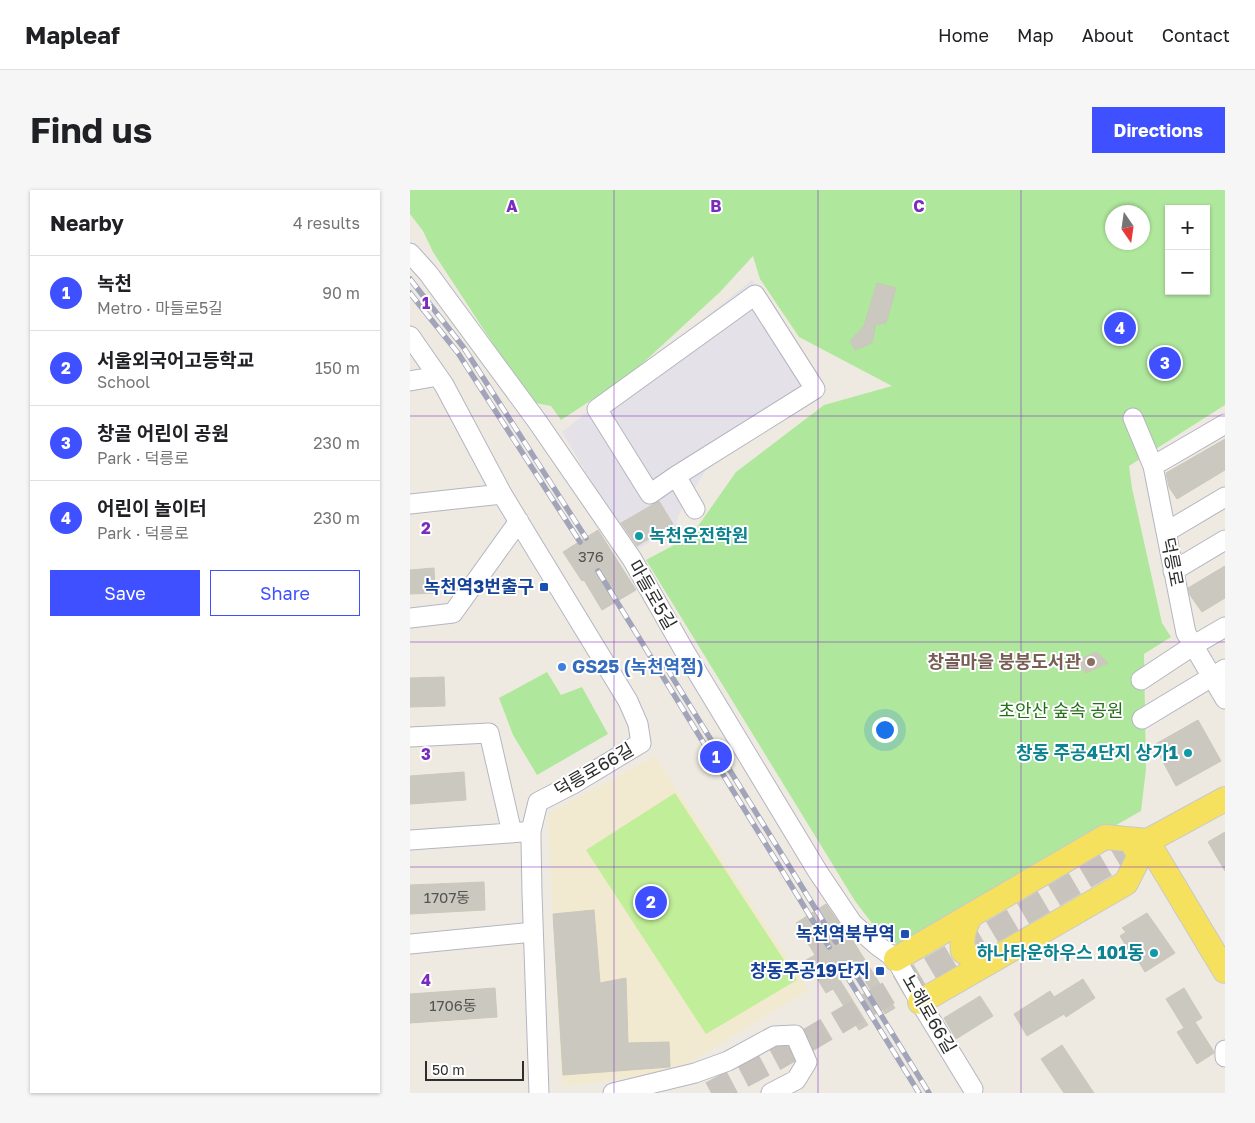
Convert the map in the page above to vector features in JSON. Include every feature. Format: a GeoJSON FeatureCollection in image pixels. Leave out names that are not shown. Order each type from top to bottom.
{"type":"FeatureCollection","features":[{"type":"Feature","properties":{"kind":"main road"},"geometry":{"type":"LineString","coordinates":[[887,952],[971,915],[1105,837],[1141,844],[1225,798]]}},
{"type":"Feature","properties":{"kind":"main road"},"geometry":{"type":"LineString","coordinates":[[920,1002],[1126,883],[1141,844]]}},
{"type":"Feature","properties":{"kind":"main road"},"geometry":{"type":"LineString","coordinates":[[1141,844],[1225,971]]}},
{"type":"Feature","properties":{"kind":"main road"},"geometry":{"type":"LineString","coordinates":[[971,915],[964,926],[963,950],[973,958],[983,960],[995,958]]}},
{"type":"Feature","properties":{"kind":"street","name":"마들로5길"},"geometry":{"type":"LineString","coordinates":[[410,253],[428,273],[531,413],[632,559],[690,660],[818,872],[853,924],[887,952]]}},
{"type":"Feature","properties":{"kind":"street"},"geometry":{"type":"LineString","coordinates":[[755,296],[816,389],[676,476],[650,494],[597,409],[755,296]]}},
{"type":"Feature","properties":{"kind":"street","name":"덕릉로66길"},"geometry":{"type":"LineString","coordinates":[[410,336],[438,376],[502,494],[628,701],[638,724],[641,743],[574,784],[538,802],[531,831],[539,1093]]}},
{"type":"Feature","properties":{"kind":"street"},"geometry":{"type":"LineString","coordinates":[[410,381],[438,376]]}},
{"type":"Feature","properties":{"kind":"street","name":"덕릉로"},"geometry":{"type":"LineString","coordinates":[[1132,418],[1153,466],[1186,633],[1194,646],[1218,673],[1225,700]]}},
{"type":"Feature","properties":{"kind":"street"},"geometry":{"type":"LineString","coordinates":[[1153,466],[1225,424]]}},
{"type":"Feature","properties":{"kind":"street"},"geometry":{"type":"LineString","coordinates":[[676,476],[695,509]]}},
{"type":"Feature","properties":{"kind":"street"},"geometry":{"type":"LineString","coordinates":[[410,504],[502,494]]}},
{"type":"Feature","properties":{"kind":"street"},"geometry":{"type":"LineString","coordinates":[[1166,532],[1225,497]]}},
{"type":"Feature","properties":{"kind":"street"},"geometry":{"type":"LineString","coordinates":[[410,618],[452,614],[519,521]]}},
{"type":"Feature","properties":{"kind":"street"},"geometry":{"type":"LineString","coordinates":[[1173,570],[1225,540]]}},
{"type":"Feature","properties":{"kind":"street"},"geometry":{"type":"LineString","coordinates":[[1141,680],[1225,627]]}},
{"type":"Feature","properties":{"kind":"street"},"geometry":{"type":"LineString","coordinates":[[1142,719],[1218,673]]}},
{"type":"Feature","properties":{"kind":"street"},"geometry":{"type":"LineString","coordinates":[[410,737],[489,733],[512,833]]}},
{"type":"Feature","properties":{"kind":"street"},"geometry":{"type":"LineString","coordinates":[[410,840],[531,831]]}},
{"type":"Feature","properties":{"kind":"street"},"geometry":{"type":"LineString","coordinates":[[410,944],[533,932]]}},
{"type":"Feature","properties":{"kind":"street","name":"노해로66길"},"geometry":{"type":"LineString","coordinates":[[887,952],[973,1089]]}},
{"type":"Feature","properties":{"kind":"street"},"geometry":{"type":"LineString","coordinates":[[613,1093],[695,1073],[728,1061],[774,1036],[796,1035],[807,1062],[796,1080],[771,1093]]}},
{"type":"Feature","properties":{"kind":"street"},"geometry":{"type":"LineString","coordinates":[[1225,1050],[1225,1058]]}},
{"type":"Feature","properties":{"kind":"shaded area"},"geometry":{"type":"Polygon","coordinates":[[[752,280],[823,388],[706,470],[678,516],[676,527],[633,552],[562,432],[752,280]]]}},
{"type":"Feature","properties":{"kind":"shaded area"},"geometry":{"type":"Polygon","coordinates":[[[655,756],[809,990],[673,1072],[562,1087],[548,814],[655,756]]]}},
{"type":"Feature","properties":{"kind":"green space","name":"초안산 숲속 공원"},"geometry":{"type":"Polygon","coordinates":[[[410,190],[1225,190],[1225,405],[1129,466],[1132,488],[1162,623],[1171,637],[1144,654],[1146,769],[1141,811],[901,947],[874,926],[855,901],[646,560],[691,536],[736,472],[824,405],[892,386],[799,337],[760,279],[753,256],[720,292],[631,374],[561,420],[551,406],[531,402],[433,252],[423,231],[410,214],[410,190]]]}},
{"type":"Feature","properties":{"kind":"green space"},"geometry":{"type":"Polygon","coordinates":[[[547,672],[561,695],[582,687],[608,734],[537,775],[513,735],[499,698],[547,672]]]}},
{"type":"Feature","properties":{"kind":"green space"},"geometry":{"type":"Polygon","coordinates":[[[675,793],[797,980],[706,1034],[586,850],[675,793]]]}},
{"type":"Feature","properties":{"kind":"building"},"geometry":{"type":"Polygon","coordinates":[[[877,283],[896,288],[886,323],[876,324],[872,343],[855,350],[850,341],[864,326],[877,283]]]}},
{"type":"Feature","properties":{"kind":"building"},"geometry":{"type":"Polygon","coordinates":[[[1225,439],[1225,470],[1177,499],[1169,487],[1166,473],[1225,439]]]}},
{"type":"Feature","properties":{"kind":"building","name":"녹천운전학원"},"geometry":{"type":"Polygon","coordinates":[[[659,501],[673,524],[637,546],[621,523],[659,501]]]}},
{"type":"Feature","properties":{"kind":"building"},"geometry":{"type":"Polygon","coordinates":[[[598,530],[636,590],[602,610],[584,580],[582,581],[563,552],[598,530]]]}},
{"type":"Feature","properties":{"kind":"building"},"geometry":{"type":"Polygon","coordinates":[[[1225,566],[1225,598],[1202,612],[1190,595],[1188,588],[1225,566]]]}},
{"type":"Feature","properties":{"kind":"building"},"geometry":{"type":"Polygon","coordinates":[[[434,568],[435,593],[410,594],[410,570],[434,568]]]}},
{"type":"Feature","properties":{"kind":"building","name":"창골마을 붕붕도서관"},"geometry":{"type":"Polygon","coordinates":[[[1097,652],[1108,663],[1086,673],[1074,661],[1097,652]]]}},
{"type":"Feature","properties":{"kind":"building"},"geometry":{"type":"Polygon","coordinates":[[[444,677],[445,706],[410,707],[410,678],[444,677]]]}},
{"type":"Feature","properties":{"kind":"building","name":"창동 주공4단지 상가1"},"geometry":{"type":"Polygon","coordinates":[[[1198,720],[1221,761],[1176,786],[1154,745],[1198,720]]]}},
{"type":"Feature","properties":{"kind":"building"},"geometry":{"type":"Polygon","coordinates":[[[464,772],[466,800],[410,804],[410,776],[464,772]]]}},
{"type":"Feature","properties":{"kind":"building"},"geometry":{"type":"Polygon","coordinates":[[[1225,832],[1225,871],[1208,842],[1225,832]]]}},
{"type":"Feature","properties":{"kind":"building"},"geometry":{"type":"Polygon","coordinates":[[[484,882],[485,910],[410,914],[410,885],[484,882]]]}},
{"type":"Feature","properties":{"kind":"building"},"geometry":{"type":"Polygon","coordinates":[[[826,904],[850,936],[895,1008],[885,1014],[856,966],[838,977],[868,1025],[859,1030],[833,989],[826,993],[806,960],[815,955],[796,923],[826,904]]]}},
{"type":"Feature","properties":{"kind":"building"},"geometry":{"type":"Polygon","coordinates":[[[594,910],[600,983],[626,978],[628,1043],[669,1042],[670,1067],[563,1075],[553,914],[594,910]]]}},
{"type":"Feature","properties":{"kind":"building"},"geometry":{"type":"Polygon","coordinates":[[[1147,913],[1175,953],[1145,972],[1130,947],[1128,949],[1120,936],[1126,932],[1122,928],[1147,913]]]}},
{"type":"Feature","properties":{"kind":"building"},"geometry":{"type":"Polygon","coordinates":[[[1083,979],[1095,998],[1066,1017],[1064,1014],[1027,1036],[1014,1014],[1050,991],[1054,997],[1083,979]]]}},
{"type":"Feature","properties":{"kind":"building"},"geometry":{"type":"Polygon","coordinates":[[[495,988],[497,1017],[410,1023],[410,994],[495,988]]]}},
{"type":"Feature","properties":{"kind":"building"},"geometry":{"type":"Polygon","coordinates":[[[1184,988],[1202,1018],[1195,1022],[1214,1052],[1197,1064],[1177,1032],[1184,1028],[1166,999],[1184,988]]]}},
{"type":"Feature","properties":{"kind":"building"},"geometry":{"type":"Polygon","coordinates":[[[980,996],[993,1016],[956,1039],[944,1018],[980,996]]]}},
{"type":"Feature","properties":{"kind":"building"},"geometry":{"type":"Polygon","coordinates":[[[1062,1045],[1094,1093],[1064,1093],[1041,1059],[1062,1045]]]}},
{"type":"Feature","properties":{"kind":"tunnel"},"geometry":{"type":"LineString","coordinates":[[711,1093],[781,1056],[1135,848]]}},
{"type":"Feature","properties":{"kind":"railway"},"geometry":{"type":"LineString","coordinates":[[410,279],[464,348],[586,538]]}},
{"type":"Feature","properties":{"kind":"railway"},"geometry":{"type":"LineString","coordinates":[[410,293],[458,353],[580,542]]}},
{"type":"Feature","properties":{"kind":"railway"},"geometry":{"type":"LineString","coordinates":[[598,571],[829,947]]}},
{"type":"Feature","properties":{"kind":"railway"},"geometry":{"type":"LineString","coordinates":[[666,667],[836,942]]}},
{"type":"Feature","properties":{"kind":"railway"},"geometry":{"type":"LineString","coordinates":[[852,968],[929,1093]]}},
{"type":"Feature","properties":{"kind":"railway"},"geometry":{"type":"LineString","coordinates":[[845,973],[919,1093]]}},
{"type":"Feature","properties":{"kind":"place","name":"어린이 놀이터"},"geometry":{"type":"Point","coordinates":[1120,328]}},
{"type":"Feature","properties":{"kind":"place","name":"창골 어린이 공원"},"geometry":{"type":"Point","coordinates":[1165,363]}},
{"type":"Feature","properties":{"kind":"place","name":"녹천운전학원"},"geometry":{"type":"Point","coordinates":[639,536]}},
{"type":"Feature","properties":{"kind":"place","name":"녹천역3번출구"},"geometry":{"type":"Point","coordinates":[544,587]}},
{"type":"Feature","properties":{"kind":"place","name":"창골마을 붕붕도서관"},"geometry":{"type":"Point","coordinates":[1091,662]}},
{"type":"Feature","properties":{"kind":"place","name":"GS25 (녹천역점)"},"geometry":{"type":"Point","coordinates":[562,667]}},
{"type":"Feature","properties":{"kind":"place","name":"창동 주공4단지 상가1"},"geometry":{"type":"Point","coordinates":[1188,753]}},
{"type":"Feature","properties":{"kind":"place","name":"녹천"},"geometry":{"type":"Point","coordinates":[716,757]}},
{"type":"Feature","properties":{"kind":"place","name":"서울외국어고등학교"},"geometry":{"type":"Point","coordinates":[651,902]}},
{"type":"Feature","properties":{"kind":"place","name":"녹천역북부역"},"geometry":{"type":"Point","coordinates":[905,934]}},
{"type":"Feature","properties":{"kind":"place","name":"하나타운하우스 101동"},"geometry":{"type":"Point","coordinates":[1154,953]}},
{"type":"Feature","properties":{"kind":"place","name":"창동주공19단지"},"geometry":{"type":"Point","coordinates":[880,971]}}]}
